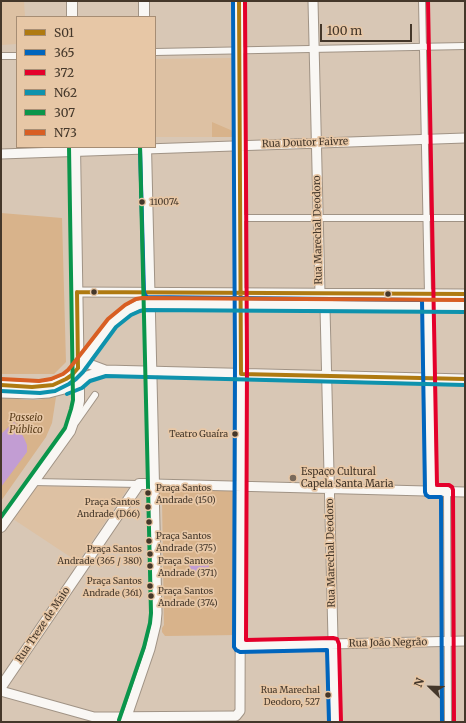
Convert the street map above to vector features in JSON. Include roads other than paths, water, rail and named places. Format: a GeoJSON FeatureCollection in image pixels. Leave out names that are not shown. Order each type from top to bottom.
{"type":"FeatureCollection","features":[{"type":"Feature","properties":{"kind":"main road"},"geometry":{"type":"LineString","coordinates":[[72,1],[72,16]]}},
{"type":"Feature","properties":{"kind":"main road"},"geometry":{"type":"LineString","coordinates":[[144,1],[144,16]]}},
{"type":"Feature","properties":{"kind":"main road"},"geometry":{"type":"LineString","coordinates":[[1,691],[93,719],[126,720],[236,716],[240,711],[239,1]]}},
{"type":"Feature","properties":{"kind":"main road","name":"Rua Marechal Deodoro"},"geometry":{"type":"LineString","coordinates":[[313,1],[320,293],[324,305],[335,722]]}},
{"type":"Feature","properties":{"kind":"main road","name":"Rua Doutor Faivre"},"geometry":{"type":"LineString","coordinates":[[156,148],[465,138]]}},
{"type":"Feature","properties":{"kind":"main road"},"geometry":{"type":"LineString","coordinates":[[126,720],[150,649],[157,613],[146,148]]}},
{"type":"Feature","properties":{"kind":"main road","name":"Rua Doutor Faivre"},"geometry":{"type":"LineString","coordinates":[[1,154],[75,149],[146,148]]}},
{"type":"Feature","properties":{"kind":"main road"},"geometry":{"type":"LineString","coordinates":[[1,527],[70,431],[79,401],[78,383],[80,360],[77,292],[75,149]]}},
{"type":"Feature","properties":{"kind":"main road"},"geometry":{"type":"LineString","coordinates":[[77,292],[465,294]]}},
{"type":"Feature","properties":{"kind":"main road"},"geometry":{"type":"LineString","coordinates":[[121,292],[132,297],[138,305]]}},
{"type":"Feature","properties":{"kind":"main road"},"geometry":{"type":"LineString","coordinates":[[182,292],[192,304]]}},
{"type":"Feature","properties":{"kind":"main road"},"geometry":{"type":"LineString","coordinates":[[351,305],[383,294]]}},
{"type":"Feature","properties":{"kind":"main road"},"geometry":{"type":"LineString","coordinates":[[428,294],[431,491]]}},
{"type":"Feature","properties":{"kind":"main road"},"geometry":{"type":"LineString","coordinates":[[1,385],[32,387],[53,385],[66,380],[72,375],[80,360],[112,323],[123,313],[138,305],[240,304],[465,306]]}},
{"type":"Feature","properties":{"kind":"main road"},"geometry":{"type":"LineString","coordinates":[[80,360],[94,367],[105,370],[465,379]]}},
{"type":"Feature","properties":{"kind":"main road"},"geometry":{"type":"LineString","coordinates":[[1,393],[33,394],[56,392],[78,383],[87,376],[105,370]]}},
{"type":"Feature","properties":{"kind":"main road"},"geometry":{"type":"LineString","coordinates":[[139,484],[465,492]]}},
{"type":"Feature","properties":{"kind":"main road","name":"Rua Treze de Maio"},"geometry":{"type":"LineString","coordinates":[[1,687],[139,484]]}},
{"type":"Feature","properties":{"kind":"main road","name":"Rua João Negrão"},"geometry":{"type":"LineString","coordinates":[[240,646],[465,641]]}},
{"type":"Feature","properties":{"kind":"street"},"geometry":{"type":"LineString","coordinates":[[422,1],[428,294]]}},
{"type":"Feature","properties":{"kind":"street"},"geometry":{"type":"LineString","coordinates":[[156,52],[465,46]]}},
{"type":"Feature","properties":{"kind":"street"},"geometry":{"type":"LineString","coordinates":[[1,56],[16,56]]}},
{"type":"Feature","properties":{"kind":"street"},"geometry":{"type":"LineString","coordinates":[[240,218],[465,218]]}},
{"type":"Feature","properties":{"kind":"street"},"geometry":{"type":"LineString","coordinates":[[70,431],[95,395]]}},
{"type":"Feature","properties":{"kind":"street"},"geometry":{"type":"LineString","coordinates":[[34,482],[139,484]]}},
{"type":"Feature","properties":{"kind":"street"},"geometry":{"type":"LineString","coordinates":[[447,491],[448,722]]}},
{"type":"Feature","properties":{"kind":"place","name":"110074"},"geometry":{"type":"Point","coordinates":[142,202]}},
{"type":"Feature","properties":{"kind":"place","name":"Teatro Guaíra"},"geometry":{"type":"Point","coordinates":[235,434]}},
{"type":"Feature","properties":{"kind":"place","name":"Espaço Cultural Capela Santa Maria"},"geometry":{"type":"Point","coordinates":[293,478]}},
{"type":"Feature","properties":{"kind":"place","name":"Praça Santos Andrade (150)"},"geometry":{"type":"Point","coordinates":[148,493]}},
{"type":"Feature","properties":{"kind":"place","name":"Praça Santos Andrade (D66)"},"geometry":{"type":"Point","coordinates":[148,507]}},
{"type":"Feature","properties":{"kind":"place","name":"Praça Santos Andrade (375)"},"geometry":{"type":"Point","coordinates":[149,541]}},
{"type":"Feature","properties":{"kind":"place","name":"Praça Santos Andrade (365 / 380)"},"geometry":{"type":"Point","coordinates":[150,554]}},
{"type":"Feature","properties":{"kind":"place","name":"Praça Santos Andrade (371)"},"geometry":{"type":"Point","coordinates":[150,566]}},
{"type":"Feature","properties":{"kind":"place","name":"Praça Santos Andrade (361)"},"geometry":{"type":"Point","coordinates":[150,586]}},
{"type":"Feature","properties":{"kind":"place","name":"Praça Santos Andrade (374)"},"geometry":{"type":"Point","coordinates":[151,596]}},
{"type":"Feature","properties":{"kind":"place","name":"Rua Marechal Deodoro, 527"},"geometry":{"type":"Point","coordinates":[328,695]}},
{"type":"Feature","properties":{"kind":"park label","name":"Passeio Público"},"geometry":{"type":"Point","coordinates":[26,424]}}]}
